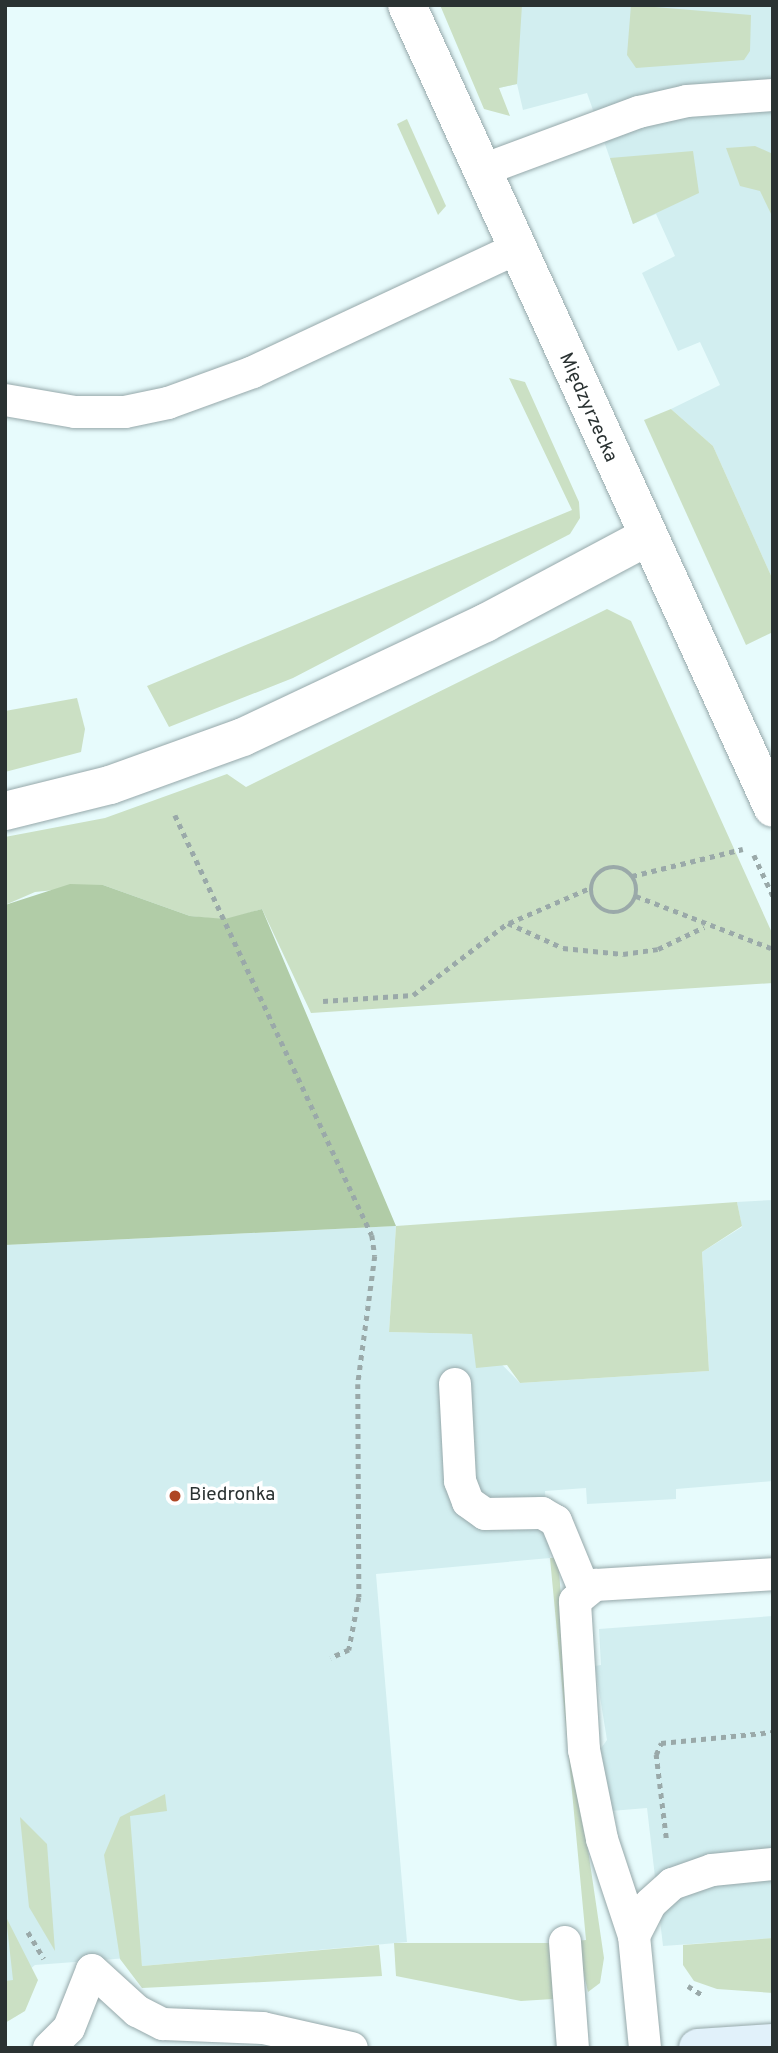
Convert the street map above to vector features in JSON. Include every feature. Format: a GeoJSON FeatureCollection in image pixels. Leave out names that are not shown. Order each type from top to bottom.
{"type":"FeatureCollection","features":[{"type":"Feature","properties":{"kind":"main road"},"geometry":{"type":"LineString","coordinates":[[698,2048],[773,2043]]}},
{"type":"Feature","properties":{"kind":"street","name":"Międzyrzecka"},"geometry":{"type":"LineString","coordinates":[[407,5],[645,538],[773,808]]}},
{"type":"Feature","properties":{"kind":"street"},"geometry":{"type":"LineString","coordinates":[[5,811],[149,773],[243,737],[461,635],[645,538]]}},
{"type":"Feature","properties":{"kind":"lane"},"geometry":{"type":"LineString","coordinates":[[480,172],[639,112],[687,101],[773,95]]}},
{"type":"Feature","properties":{"kind":"lane"},"geometry":{"type":"LineString","coordinates":[[5,400],[75,412],[125,412],[168,403],[253,372],[515,249]]}},
{"type":"Feature","properties":{"kind":"lane"},"geometry":{"type":"LineString","coordinates":[[455,1384],[460,1481],[468,1502],[485,1514],[542,1513],[556,1521],[583,1589],[572,1618],[583,1750],[602,1839],[636,1947],[645,2048]]}},
{"type":"Feature","properties":{"kind":"lane"},"geometry":{"type":"LineString","coordinates":[[583,1589],[773,1574]]}},
{"type":"Feature","properties":{"kind":"lane"},"geometry":{"type":"LineString","coordinates":[[636,1947],[650,1904],[672,1884],[712,1870],[773,1864]]}},
{"type":"Feature","properties":{"kind":"lane"},"geometry":{"type":"LineString","coordinates":[[565,1942],[573,2048]]}},
{"type":"Feature","properties":{"kind":"lane"},"geometry":{"type":"LineString","coordinates":[[49,2048],[69,2028],[92,1970],[128,2005],[163,2024],[264,2028],[352,2048]]}},
{"type":"Feature","properties":{"kind":"path"},"geometry":{"type":"LineString","coordinates":[[149,773],[184,831],[287,1063],[372,1235],[375,1256],[358,1384],[359,1597],[349,1650],[331,1658]]}},
{"type":"Feature","properties":{"kind":"path"},"geometry":{"type":"LineString","coordinates":[[323,1001],[413,995],[508,923],[590,888],[612,867],[632,876],[751,848]]}},
{"type":"Feature","properties":{"kind":"path"},"geometry":{"type":"LineString","coordinates":[[590,888],[599,908],[609,913],[630,906],[636,896],[632,876]]}},
{"type":"Feature","properties":{"kind":"path"},"geometry":{"type":"LineString","coordinates":[[636,896],[704,927],[773,949]]}},
{"type":"Feature","properties":{"kind":"path"},"geometry":{"type":"LineString","coordinates":[[508,923],[563,948],[623,954],[658,949],[704,927]]}},
{"type":"Feature","properties":{"kind":"path"},"geometry":{"type":"LineString","coordinates":[[672,1884],[657,1749],[662,1743],[773,1732]]}},
{"type":"Feature","properties":{"kind":"path"},"geometry":{"type":"LineString","coordinates":[[28,1932],[48,1966]]}},
{"type":"Feature","properties":{"kind":"path"},"geometry":{"type":"LineString","coordinates":[[636,1947],[673,1955],[681,1980],[715,1999]]}},
{"type":"Feature","properties":{"kind":"shaded area"},"geometry":{"type":"Polygon","coordinates":[[[470,5],[773,5],[773,580],[713,446],[671,409],[720,385],[700,342],[678,351],[642,273],[675,256],[656,214],[633,224],[587,93],[523,110],[517,84],[499,88],[470,5]]]}},
{"type":"Feature","properties":{"kind":"shaded area"},"geometry":{"type":"Polygon","coordinates":[[[773,1200],[773,1481],[676,1489],[676,1499],[587,1504],[586,1488],[545,1491],[550,1558],[376,1574],[407,1942],[142,1966],[141,1957],[35,1965],[5,1990],[5,1245],[396,1226],[389,1332],[472,1334],[520,1383],[709,1371],[702,1252],[742,1227],[737,1202],[773,1200]]]}},
{"type":"Feature","properties":{"kind":"shaded area"},"geometry":{"type":"Polygon","coordinates":[[[773,1616],[773,1938],[663,1946],[647,1808],[611,1811],[599,1751],[607,1740],[595,1666],[601,1665],[599,1629],[773,1616]]]}},
{"type":"Feature","properties":{"kind":"green space"},"geometry":{"type":"Polygon","coordinates":[[[440,5],[522,5],[517,84],[499,88],[510,116],[484,109],[440,5]]]}},
{"type":"Feature","properties":{"kind":"green space"},"geometry":{"type":"Polygon","coordinates":[[[631,5],[751,15],[750,51],[744,60],[636,68],[627,55],[631,5]]]}},
{"type":"Feature","properties":{"kind":"green space"},"geometry":{"type":"Polygon","coordinates":[[[407,119],[446,206],[438,215],[397,124],[407,119]]]}},
{"type":"Feature","properties":{"kind":"green space"},"geometry":{"type":"Polygon","coordinates":[[[755,146],[773,154],[773,218],[760,191],[740,186],[726,148],[755,146]]]}},
{"type":"Feature","properties":{"kind":"green space"},"geometry":{"type":"Polygon","coordinates":[[[693,151],[699,193],[633,224],[610,158],[693,151]]]}},
{"type":"Feature","properties":{"kind":"green space"},"geometry":{"type":"Polygon","coordinates":[[[509,378],[525,382],[579,502],[580,518],[570,534],[293,678],[169,727],[147,686],[572,510],[509,378]]]}},
{"type":"Feature","properties":{"kind":"green space"},"geometry":{"type":"Polygon","coordinates":[[[671,409],[713,446],[773,580],[773,632],[746,645],[644,420],[671,409]]]}},
{"type":"Feature","properties":{"kind":"green space"},"geometry":{"type":"Polygon","coordinates":[[[607,609],[631,621],[773,935],[773,983],[311,1013],[262,909],[225,920],[190,916],[103,885],[35,892],[5,905],[5,837],[105,818],[227,774],[246,787],[607,609]]]}},
{"type":"Feature","properties":{"kind":"green space"},"geometry":{"type":"Polygon","coordinates":[[[77,698],[85,729],[81,752],[5,772],[5,711],[77,698]]]}},
{"type":"Feature","properties":{"kind":"green space"},"geometry":{"type":"Polygon","coordinates":[[[70,884],[103,885],[190,916],[225,919],[262,909],[396,1226],[5,1245],[5,905],[70,884]]]}},
{"type":"Feature","properties":{"kind":"green space"},"geometry":{"type":"Polygon","coordinates":[[[737,1202],[742,1226],[702,1252],[709,1371],[520,1383],[507,1365],[476,1368],[472,1334],[389,1332],[396,1226],[737,1202]]]}},
{"type":"Feature","properties":{"kind":"green space"},"geometry":{"type":"Polygon","coordinates":[[[550,1558],[558,1558],[572,1741],[604,1958],[600,1983],[588,1992],[576,1941],[586,1940],[550,1558]]]}},
{"type":"Feature","properties":{"kind":"green space"},"geometry":{"type":"Polygon","coordinates":[[[165,1794],[167,1811],[130,1816],[142,1966],[379,1945],[382,1976],[142,1988],[120,1959],[104,1855],[120,1817],[165,1794]]]}},
{"type":"Feature","properties":{"kind":"green space"},"geometry":{"type":"Polygon","coordinates":[[[20,1817],[47,1844],[55,1951],[29,1907],[20,1817]]]}},
{"type":"Feature","properties":{"kind":"green space"},"geometry":{"type":"Polygon","coordinates":[[[6,1917],[38,1980],[25,2011],[5,2023],[5,1981],[13,1980],[6,1917]]]}},
{"type":"Feature","properties":{"kind":"green space"},"geometry":{"type":"Polygon","coordinates":[[[773,1938],[773,1993],[717,1989],[694,1981],[683,1965],[683,1945],[773,1938]]]}},
{"type":"Feature","properties":{"kind":"green space"},"geometry":{"type":"Polygon","coordinates":[[[394,1943],[550,1943],[553,1999],[521,2001],[396,1976],[394,1943]]]}},
{"type":"Feature","properties":{"kind":"place","name":"Biedronka"},"geometry":{"type":"Point","coordinates":[175,1496]}}]}
